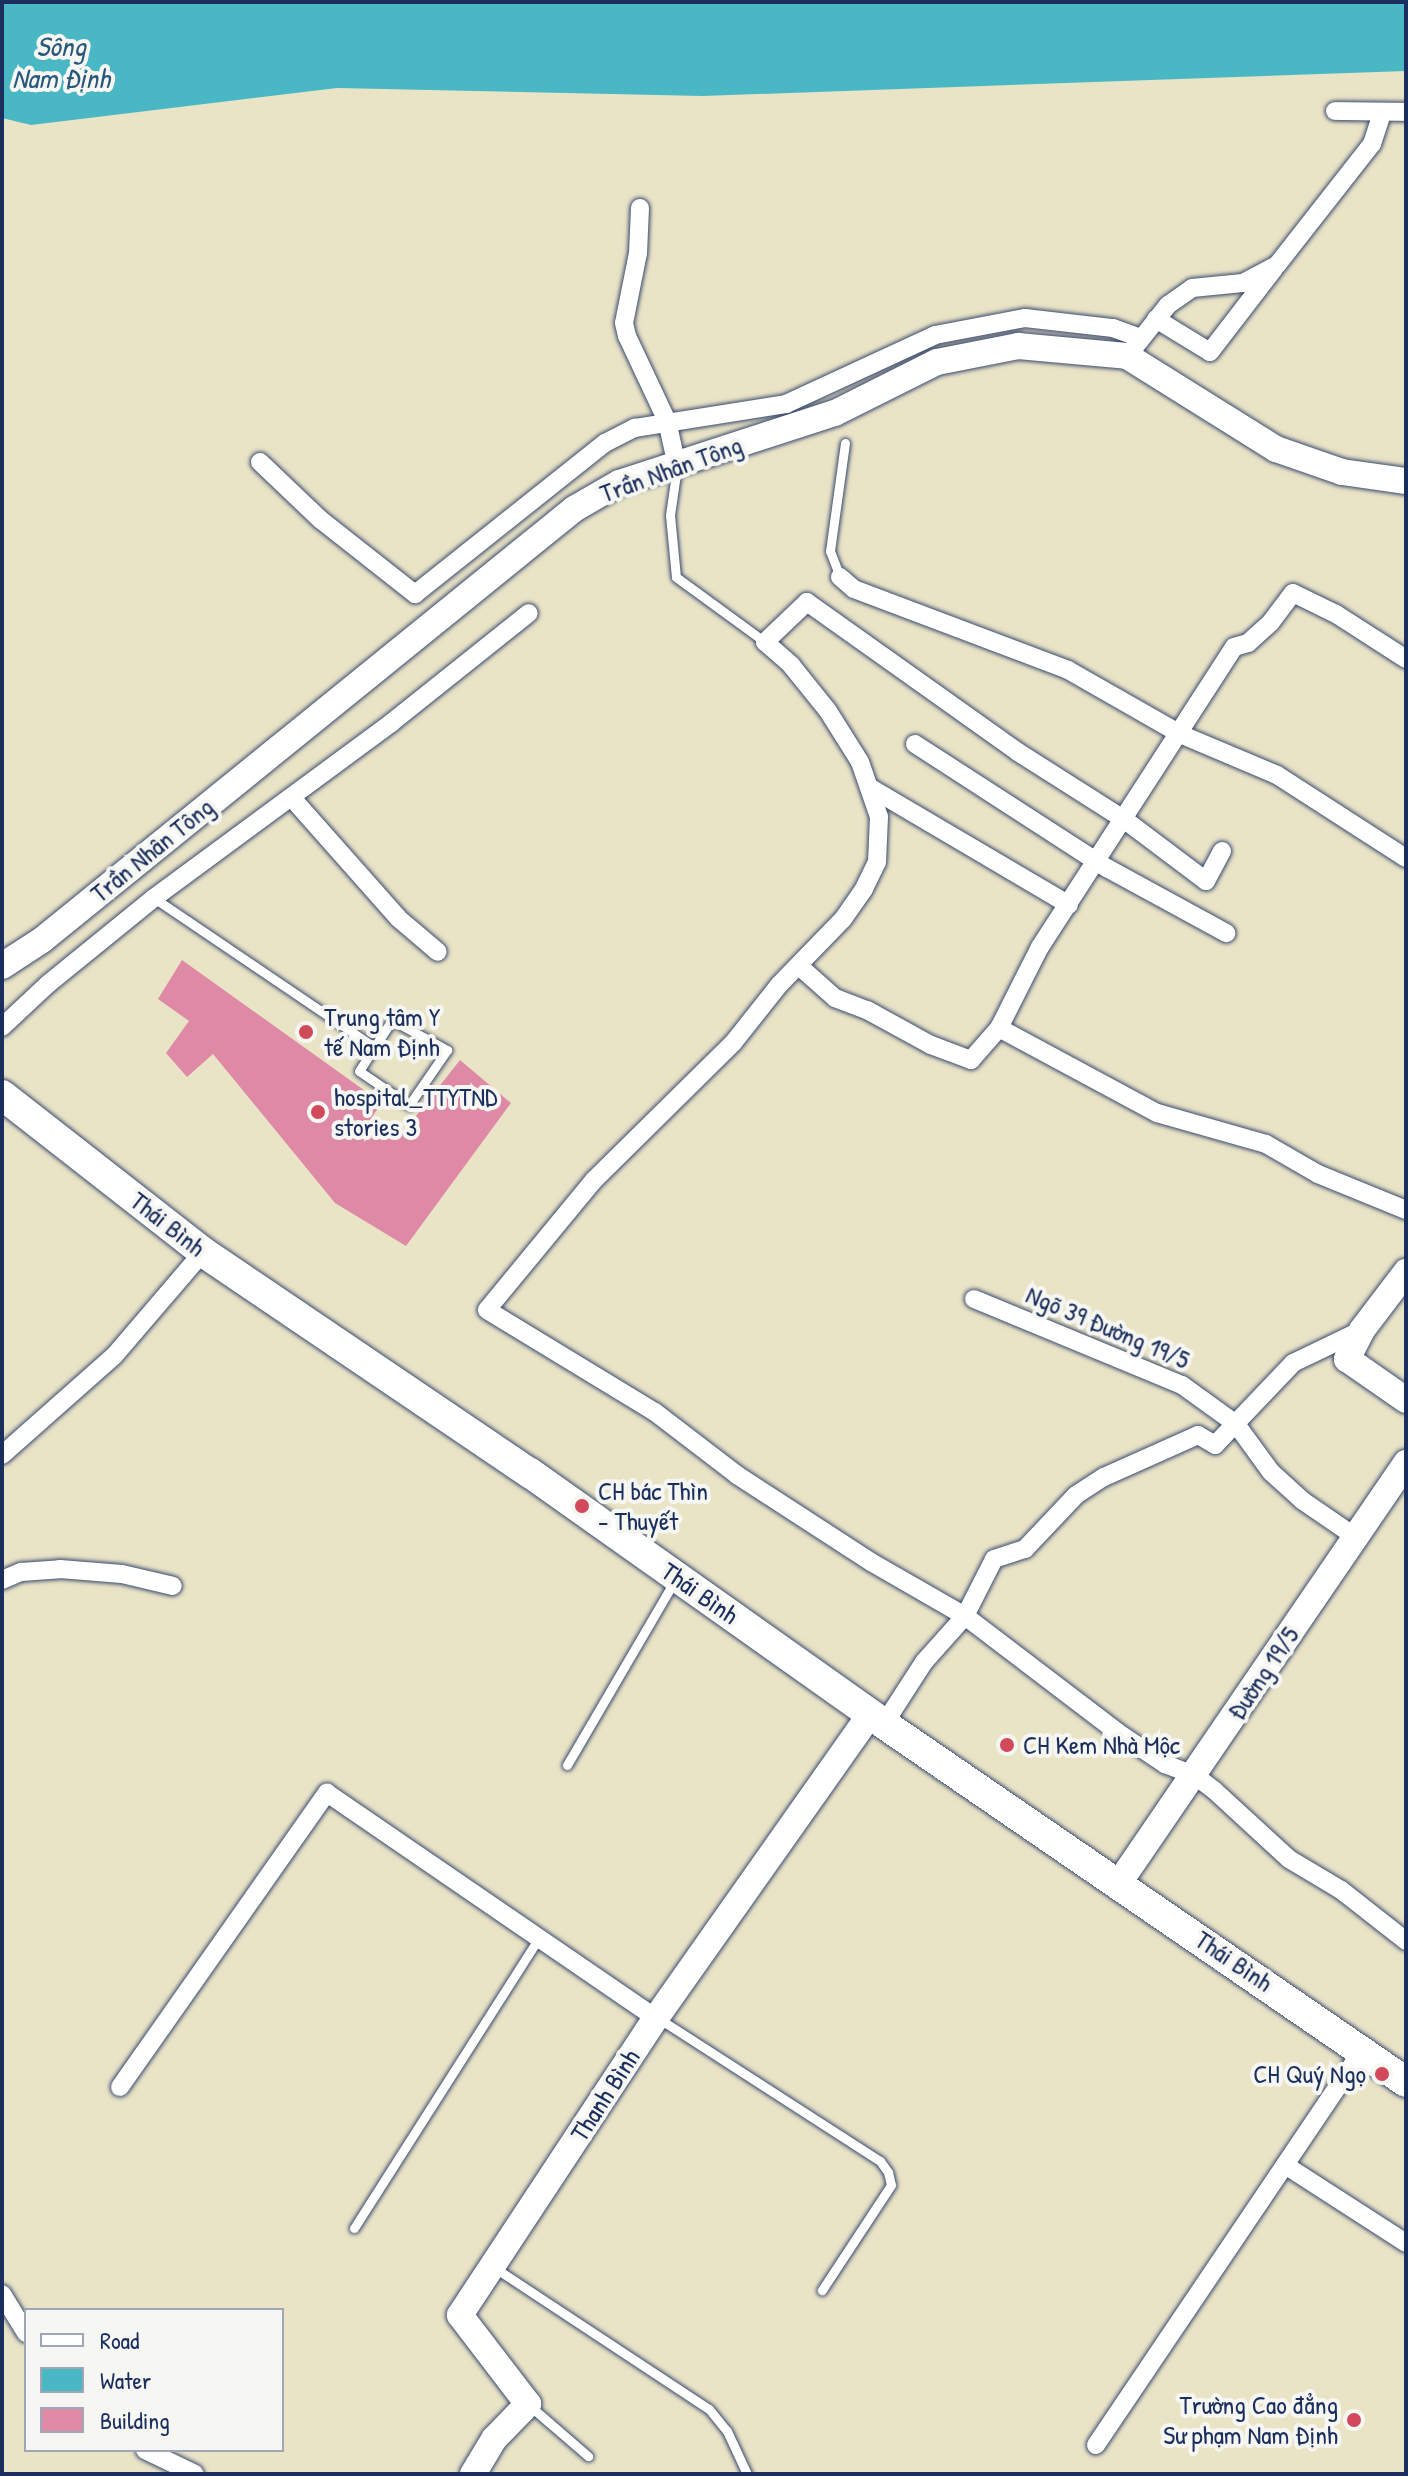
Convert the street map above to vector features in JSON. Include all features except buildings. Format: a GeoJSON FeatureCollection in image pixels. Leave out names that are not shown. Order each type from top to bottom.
{"type":"FeatureCollection","features":[{"type":"Feature","properties":{"kind":"main road","name":"Thái Bình"},"geometry":{"type":"LineString","coordinates":[[2,1095],[203,1252],[1406,2082]]}},
{"type":"Feature","properties":{"kind":"street"},"geometry":{"type":"LineString","coordinates":[[1335,111],[1406,112]]}},
{"type":"Feature","properties":{"kind":"street"},"geometry":{"type":"LineString","coordinates":[[1156,319],[1210,352],[1372,144],[1382,113]]}},
{"type":"Feature","properties":{"kind":"street"},"geometry":{"type":"LineString","coordinates":[[640,208],[638,253],[624,323],[627,336],[667,421],[677,466]]}},
{"type":"Feature","properties":{"kind":"street"},"geometry":{"type":"LineString","coordinates":[[260,462],[321,520],[415,594],[605,443],[635,428],[786,404],[935,335],[1025,318],[1113,328],[1134,347],[1156,319],[1192,288],[1243,283],[1277,265]]}},
{"type":"Feature","properties":{"kind":"street","name":"Trần Nhân Tông"},"geometry":{"type":"LineString","coordinates":[[2,966],[42,940],[574,509],[619,483],[835,413],[937,362],[1018,346],[1134,347],[1276,449],[1342,472],[1406,481]]}},
{"type":"Feature","properties":{"kind":"street"},"geometry":{"type":"LineString","coordinates":[[840,577],[854,589],[1068,670],[1180,734],[1277,775],[1406,858]]}},
{"type":"Feature","properties":{"kind":"street"},"geometry":{"type":"LineString","coordinates":[[799,966],[835,998],[971,1060],[999,1028],[1040,947],[1125,820],[1234,647],[1248,643],[1271,622],[1293,593],[1336,614],[1406,659]]}},
{"type":"Feature","properties":{"kind":"street"},"geometry":{"type":"LineString","coordinates":[[1222,851],[1206,881],[1125,820],[1018,752],[807,602],[765,642],[791,665],[828,711],[860,762],[879,817],[877,862],[864,889],[843,919],[733,1043],[594,1180],[487,1310],[655,1412],[737,1475],[871,1562],[965,1616],[1117,1732],[1165,1764],[1194,1775],[1289,1859],[1341,1890],[1406,1941]]}},
{"type":"Feature","properties":{"kind":"street"},"geometry":{"type":"LineString","coordinates":[[2,1027],[48,984],[154,898],[292,798],[529,613]]}},
{"type":"Feature","properties":{"kind":"street"},"geometry":{"type":"LineString","coordinates":[[915,744],[1097,862],[1226,933]]}},
{"type":"Feature","properties":{"kind":"street"},"geometry":{"type":"LineString","coordinates":[[869,787],[1069,905]]}},
{"type":"Feature","properties":{"kind":"street"},"geometry":{"type":"LineString","coordinates":[[292,798],[398,918],[438,952]]}},
{"type":"Feature","properties":{"kind":"street"},"geometry":{"type":"LineString","coordinates":[[999,1028],[1157,1113],[1266,1144],[1318,1174],[1406,1210]]}},
{"type":"Feature","properties":{"kind":"street"},"geometry":{"type":"LineString","coordinates":[[2,1455],[114,1356],[203,1252]]}},
{"type":"Feature","properties":{"kind":"street"},"geometry":{"type":"LineString","coordinates":[[1406,1272],[1362,1330],[1347,1359],[1406,1400]]}},
{"type":"Feature","properties":{"kind":"street","name":"Ngõ 39 Đường 19/5"},"geometry":{"type":"LineString","coordinates":[[974,1299],[1182,1385],[1236,1424],[1271,1472],[1303,1501],[1357,1538]]}},
{"type":"Feature","properties":{"kind":"street"},"geometry":{"type":"LineString","coordinates":[[878,1718],[965,1616],[994,1559],[1025,1549],[1076,1495],[1127,1466],[1198,1435],[1214,1446],[1293,1363],[1362,1330]]}},
{"type":"Feature","properties":{"kind":"street","name":"Đường 19/5"},"geometry":{"type":"LineString","coordinates":[[1119,1883],[1406,1463]]}},
{"type":"Feature","properties":{"kind":"street"},"geometry":{"type":"LineString","coordinates":[[2,1580],[21,1572],[60,1569],[122,1574],[173,1586]]}},
{"type":"Feature","properties":{"kind":"street","name":"Thanh Bình"},"geometry":{"type":"LineString","coordinates":[[528,2404],[460,2315],[656,2018],[878,1718]]}},
{"type":"Feature","properties":{"kind":"street"},"geometry":{"type":"LineString","coordinates":[[120,2087],[327,1793],[656,2018]]}},
{"type":"Feature","properties":{"kind":"street"},"geometry":{"type":"LineString","coordinates":[[1096,2445],[1362,2050]]}},
{"type":"Feature","properties":{"kind":"street"},"geometry":{"type":"LineString","coordinates":[[1285,2165],[1406,2243]]}},
{"type":"Feature","properties":{"kind":"street"},"geometry":{"type":"LineString","coordinates":[[2,2294],[24,2330]]}},
{"type":"Feature","properties":{"kind":"street"},"geometry":{"type":"LineString","coordinates":[[473,2474],[494,2439],[528,2404]]}},
{"type":"Feature","properties":{"kind":"street"},"geometry":{"type":"LineString","coordinates":[[149,2452],[195,2474]]}},
{"type":"Feature","properties":{"kind":"lane"},"geometry":{"type":"LineString","coordinates":[[840,577],[830,551],[845,443]]}},
{"type":"Feature","properties":{"kind":"lane"},"geometry":{"type":"LineString","coordinates":[[677,466],[670,515],[676,577],[765,642]]}},
{"type":"Feature","properties":{"kind":"lane"},"geometry":{"type":"LineString","coordinates":[[154,898],[374,1047]]}},
{"type":"Feature","properties":{"kind":"lane"},"geometry":{"type":"LineString","coordinates":[[392,1020],[447,1050],[409,1105],[359,1071],[374,1047],[392,1020]]}},
{"type":"Feature","properties":{"kind":"lane"},"geometry":{"type":"LineString","coordinates":[[567,1765],[677,1577]]}},
{"type":"Feature","properties":{"kind":"lane"},"geometry":{"type":"LineString","coordinates":[[354,2228],[539,1938]]}},
{"type":"Feature","properties":{"kind":"lane"},"geometry":{"type":"LineString","coordinates":[[656,2018],[880,2161],[888,2172],[891,2185],[822,2290]]}},
{"type":"Feature","properties":{"kind":"lane"},"geometry":{"type":"LineString","coordinates":[[492,2266],[709,2409],[727,2431],[747,2474]]}},
{"type":"Feature","properties":{"kind":"lane"},"geometry":{"type":"LineString","coordinates":[[528,2404],[588,2456]]}},
{"type":"Feature","properties":{"kind":"water","name":"Sông Nam Định"},"geometry":{"type":"Polygon","coordinates":[[[2,2],[1406,2],[1406,71],[703,96],[337,88],[31,125],[2,118],[2,2]]]}},
{"type":"Feature","properties":{"kind":"place","name":"Trung tâm Y tế Nam Định"},"geometry":{"type":"Point","coordinates":[306,1032]}},
{"type":"Feature","properties":{"kind":"place","name":"hospital_TTYTND stories 3"},"geometry":{"type":"Point","coordinates":[318,1112]}},
{"type":"Feature","properties":{"kind":"place","name":"CH bác Thìn - Thuyết"},"geometry":{"type":"Point","coordinates":[582,1506]}},
{"type":"Feature","properties":{"kind":"place","name":"CH Kem Nhà Mộc"},"geometry":{"type":"Point","coordinates":[1007,1745]}},
{"type":"Feature","properties":{"kind":"place","name":"CH Quý Ngọ"},"geometry":{"type":"Point","coordinates":[1382,2074]}},
{"type":"Feature","properties":{"kind":"place","name":"Trường Cao đẳng Sư phạm Nam Định"},"geometry":{"type":"Point","coordinates":[1354,2420]}}]}
